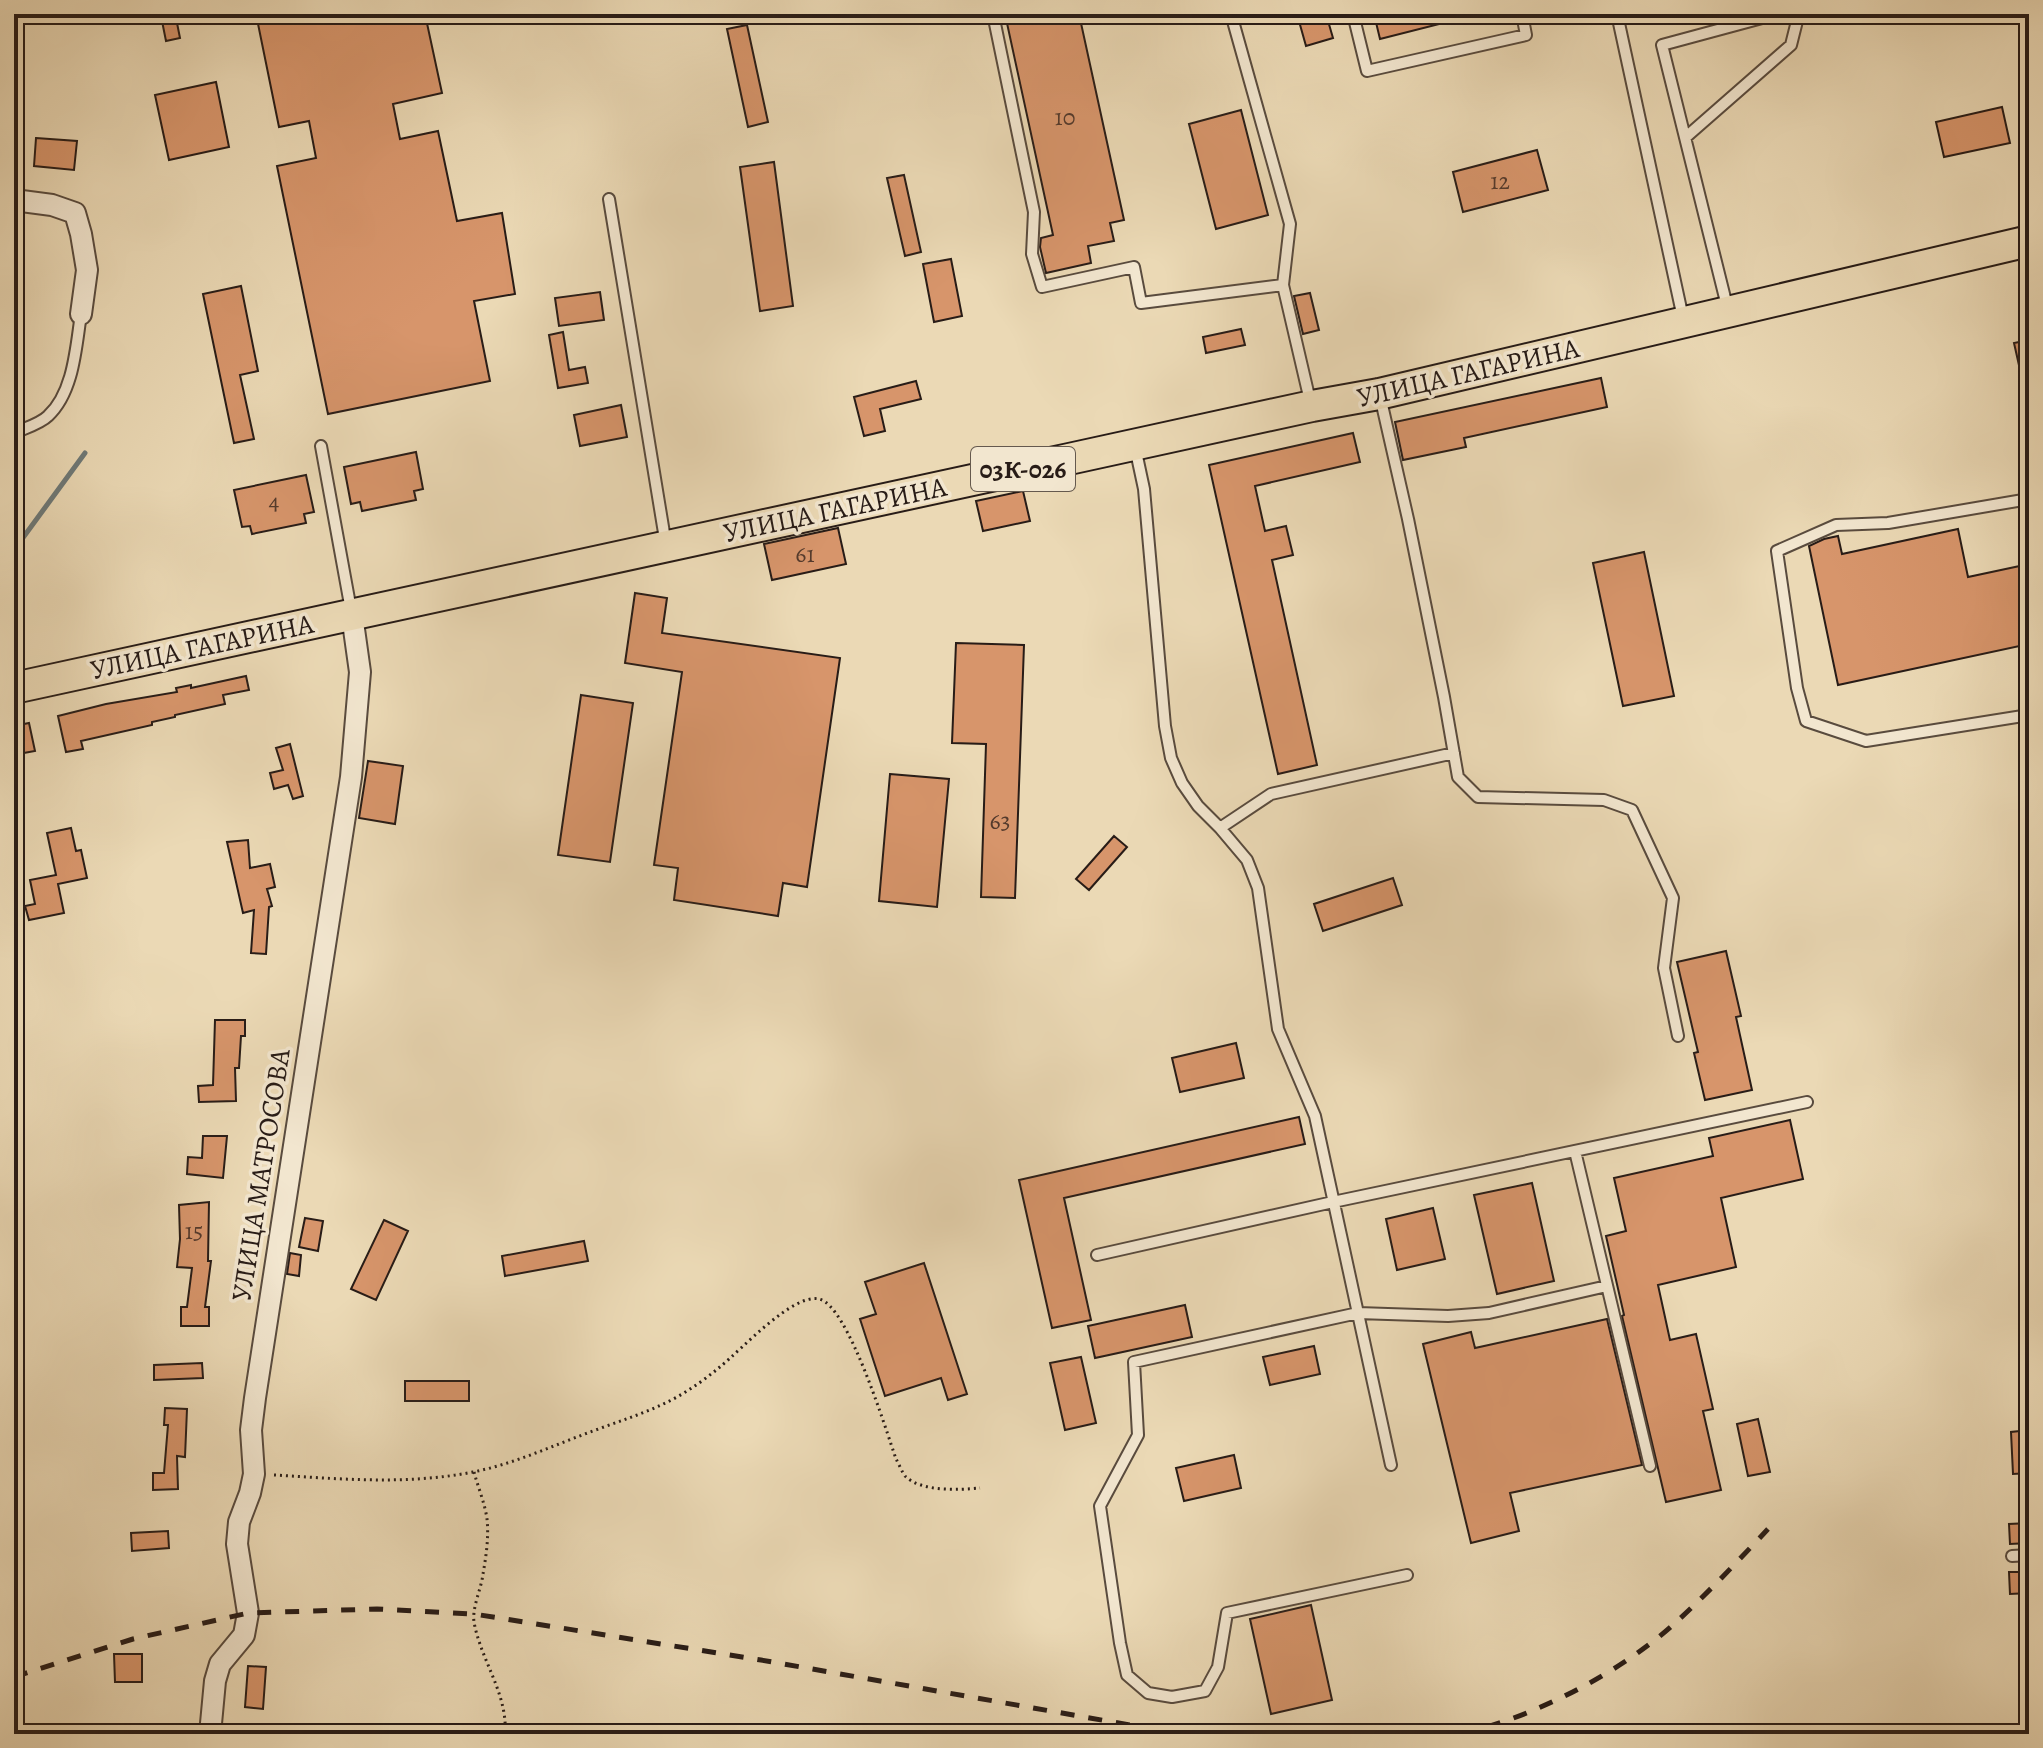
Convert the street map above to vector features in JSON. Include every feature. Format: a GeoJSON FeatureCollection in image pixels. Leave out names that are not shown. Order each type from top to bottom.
{"type":"FeatureCollection","features":[{"type":"Feature","properties":{"kind":"main road","name":"УЛИЦА ГАГАРИНА"},"geometry":{"type":"LineString","coordinates":[[14,688],[1379,394],[2029,241]]}},
{"type":"Feature","properties":{"kind":"street"},"geometry":{"type":"LineString","coordinates":[[14,200],[52,205],[75,213],[87,270],[81,314]]}},
{"type":"Feature","properties":{"kind":"street","name":"УЛИЦА МАТРОСОВА"},"geometry":{"type":"LineString","coordinates":[[210,1734],[215,1681],[220,1664],[244,1635],[248,1613],[237,1544],[239,1522],[254,1474],[253,1414],[351,777],[360,672],[352,615]]}},
{"type":"Feature","properties":{"kind":"lane"},"geometry":{"type":"LineString","coordinates":[[993,14],[1034,212],[1032,254],[1042,287],[1134,267],[1141,303],[1283,285]]}},
{"type":"Feature","properties":{"kind":"lane"},"geometry":{"type":"LineString","coordinates":[[1231,14],[1290,224],[1283,285],[1312,406]]}},
{"type":"Feature","properties":{"kind":"lane"},"geometry":{"type":"LineString","coordinates":[[1353,14],[1367,71],[1526,35],[1522,14]]}},
{"type":"Feature","properties":{"kind":"lane"},"geometry":{"type":"LineString","coordinates":[[1617,14],[1684,324]]}},
{"type":"Feature","properties":{"kind":"lane"},"geometry":{"type":"LineString","coordinates":[[1729,312],[1662,45],[1777,14]]}},
{"type":"Feature","properties":{"kind":"lane"},"geometry":{"type":"LineString","coordinates":[[1686,137],[1791,45],[1797,21],[1792,14]]}},
{"type":"Feature","properties":{"kind":"lane"},"geometry":{"type":"LineString","coordinates":[[609,199],[666,546]]}},
{"type":"Feature","properties":{"kind":"lane"},"geometry":{"type":"LineString","coordinates":[[14,433],[47,418],[60,401],[74,365],[81,314]]}},
{"type":"Feature","properties":{"kind":"lane"},"geometry":{"type":"LineString","coordinates":[[1379,394],[1408,519],[1458,777],[1478,797],[1604,800],[1632,810],[1673,898],[1664,968],[1678,1036]]}},
{"type":"Feature","properties":{"kind":"lane"},"geometry":{"type":"LineString","coordinates":[[1135,445],[1144,489],[1165,726],[1171,758],[1182,783],[1198,806],[1247,860],[1258,888],[1278,1029],[1315,1116],[1391,1465]]}},
{"type":"Feature","properties":{"kind":"lane"},"geometry":{"type":"LineString","coordinates":[[321,446],[352,615]]}},
{"type":"Feature","properties":{"kind":"lane"},"geometry":{"type":"LineString","coordinates":[[2029,499],[1888,523],[1836,525],[1777,551],[1797,688],[1806,721],[1866,741],[2029,715]]}},
{"type":"Feature","properties":{"kind":"lane"},"geometry":{"type":"LineString","coordinates":[[1220,828],[1271,794],[1454,753]]}},
{"type":"Feature","properties":{"kind":"lane"},"geometry":{"type":"LineString","coordinates":[[1097,1255],[1807,1102]]}},
{"type":"Feature","properties":{"kind":"lane"},"geometry":{"type":"LineString","coordinates":[[1575,1151],[1650,1466]]}},
{"type":"Feature","properties":{"kind":"lane"},"geometry":{"type":"LineString","coordinates":[[1407,1575],[1227,1613],[1218,1667],[1205,1691],[1172,1697],[1148,1693],[1127,1675],[1100,1506],[1138,1435],[1134,1362],[1358,1313],[1448,1316],[1489,1313],[1607,1286]]}},
{"type":"Feature","properties":{"kind":"lane"},"geometry":{"type":"LineString","coordinates":[[2012,1556],[2029,1555]]}},
{"type":"Feature","properties":{"kind":"path"},"geometry":{"type":"LineString","coordinates":[[254,1474],[374,1481],[474,1472],[657,1408],[720,1367],[785,1310],[804,1299],[820,1299],[832,1306],[854,1344],[905,1476],[919,1484],[942,1489],[980,1488]]}},
{"type":"Feature","properties":{"kind":"path"},"geometry":{"type":"LineString","coordinates":[[474,1472],[487,1520],[486,1549],[474,1620],[500,1696],[506,1720],[505,1734]]}},
{"type":"Feature","properties":{"kind":"building"},"geometry":{"type":"Polygon","coordinates":[[[256,14],[425,14],[442,93],[393,104],[400,139],[438,131],[457,221],[502,213],[515,294],[474,301],[490,381],[328,414],[277,166],[316,158],[309,121],[279,127],[256,14]]]}},
{"type":"Feature","properties":{"kind":"building"},"geometry":{"type":"Polygon","coordinates":[[[1005,14],[1079,14],[1124,220],[1110,223],[1114,241],[1088,246],[1091,263],[1046,273],[1041,238],[1053,235],[1005,14]]]}},
{"type":"Feature","properties":{"kind":"building"},"geometry":{"type":"Polygon","coordinates":[[[1297,14],[1326,14],[1333,38],[1306,46],[1297,14]]]}},
{"type":"Feature","properties":{"kind":"building"},"geometry":{"type":"Polygon","coordinates":[[[1374,14],[1459,14],[1459,19],[1380,39],[1374,14]]]}},
{"type":"Feature","properties":{"kind":"building"},"geometry":{"type":"Polygon","coordinates":[[[176,18],[180,38],[166,41],[162,21],[176,18]]]}},
{"type":"Feature","properties":{"kind":"building"},"geometry":{"type":"Polygon","coordinates":[[[747,25],[768,122],[748,127],[727,29],[747,25]]]}},
{"type":"Feature","properties":{"kind":"building"},"geometry":{"type":"Polygon","coordinates":[[[216,82],[229,147],[169,160],[155,95],[216,82]]]}},
{"type":"Feature","properties":{"kind":"building"},"geometry":{"type":"Polygon","coordinates":[[[2002,107],[2010,143],[1944,157],[1936,122],[2002,107]]]}},
{"type":"Feature","properties":{"kind":"building"},"geometry":{"type":"Polygon","coordinates":[[[1241,110],[1268,215],[1216,229],[1189,124],[1241,110]]]}},
{"type":"Feature","properties":{"kind":"building"},"geometry":{"type":"Polygon","coordinates":[[[36,138],[77,141],[74,170],[34,166],[36,138]]]}},
{"type":"Feature","properties":{"kind":"building"},"geometry":{"type":"Polygon","coordinates":[[[1537,150],[1548,190],[1463,212],[1453,172],[1537,150]]]}},
{"type":"Feature","properties":{"kind":"building"},"geometry":{"type":"Polygon","coordinates":[[[774,162],[793,306],[760,311],[740,167],[774,162]]]}},
{"type":"Feature","properties":{"kind":"building"},"geometry":{"type":"Polygon","coordinates":[[[904,175],[921,252],[905,256],[887,178],[904,175]]]}},
{"type":"Feature","properties":{"kind":"building"},"geometry":{"type":"Polygon","coordinates":[[[951,259],[962,316],[934,322],[923,264],[951,259]]]}},
{"type":"Feature","properties":{"kind":"building"},"geometry":{"type":"Polygon","coordinates":[[[241,286],[258,371],[240,375],[254,439],[234,443],[203,294],[241,286]]]}},
{"type":"Feature","properties":{"kind":"building"},"geometry":{"type":"Polygon","coordinates":[[[600,292],[604,320],[559,326],[555,298],[600,292]]]}},
{"type":"Feature","properties":{"kind":"building"},"geometry":{"type":"Polygon","coordinates":[[[1310,293],[1319,330],[1303,334],[1294,296],[1310,293]]]}},
{"type":"Feature","properties":{"kind":"building"},"geometry":{"type":"Polygon","coordinates":[[[1241,329],[1245,345],[1206,353],[1203,337],[1241,329]]]}},
{"type":"Feature","properties":{"kind":"building"},"geometry":{"type":"Polygon","coordinates":[[[563,332],[569,370],[585,367],[588,383],[558,388],[549,335],[563,332]]]}},
{"type":"Feature","properties":{"kind":"building"},"geometry":{"type":"Polygon","coordinates":[[[2029,340],[2029,382],[2023,383],[2014,343],[2029,340]]]}},
{"type":"Feature","properties":{"kind":"building"},"geometry":{"type":"Polygon","coordinates":[[[1601,378],[1607,407],[1464,438],[1466,447],[1403,460],[1395,422],[1601,378]]]}},
{"type":"Feature","properties":{"kind":"building"},"geometry":{"type":"Polygon","coordinates":[[[916,381],[921,399],[880,409],[885,431],[864,436],[854,397],[916,381]]]}},
{"type":"Feature","properties":{"kind":"building"},"geometry":{"type":"Polygon","coordinates":[[[621,405],[627,437],[580,446],[574,415],[621,405]]]}},
{"type":"Feature","properties":{"kind":"building"},"geometry":{"type":"Polygon","coordinates":[[[1353,433],[1360,462],[1255,486],[1265,531],[1286,526],[1293,555],[1272,560],[1317,765],[1278,774],[1209,465],[1353,433]]]}},
{"type":"Feature","properties":{"kind":"building"},"geometry":{"type":"Polygon","coordinates":[[[416,452],[423,489],[414,491],[416,500],[362,511],[360,502],[351,504],[344,467],[416,452]]]}},
{"type":"Feature","properties":{"kind":"building"},"geometry":{"type":"Polygon","coordinates":[[[306,475],[314,512],[304,514],[306,523],[252,534],[250,526],[242,527],[234,490],[306,475]]]}},
{"type":"Feature","properties":{"kind":"building"},"geometry":{"type":"Polygon","coordinates":[[[1023,491],[1030,521],[983,531],[976,501],[1023,491]]]}},
{"type":"Feature","properties":{"kind":"building"},"geometry":{"type":"Polygon","coordinates":[[[838,528],[846,564],[772,580],[764,544],[838,528]]]}},
{"type":"Feature","properties":{"kind":"building"},"geometry":{"type":"Polygon","coordinates":[[[1958,529],[1968,577],[2029,564],[2029,644],[1838,685],[1809,546],[1838,536],[1842,554],[1958,529]]]}},
{"type":"Feature","properties":{"kind":"building"},"geometry":{"type":"Polygon","coordinates":[[[1644,552],[1674,696],[1623,706],[1593,563],[1644,552]]]}},
{"type":"Feature","properties":{"kind":"building"},"geometry":{"type":"Polygon","coordinates":[[[635,593],[667,598],[662,633],[840,658],[807,887],[783,883],[778,916],[674,900],[678,868],[654,865],[682,672],[625,663],[635,593]]]}},
{"type":"Feature","properties":{"kind":"building"},"geometry":{"type":"Polygon","coordinates":[[[956,643],[1024,645],[1015,898],[981,897],[986,744],[952,743],[956,643]]]}},
{"type":"Feature","properties":{"kind":"building"},"geometry":{"type":"Polygon","coordinates":[[[246,676],[249,690],[223,695],[225,704],[81,741],[83,749],[66,752],[58,716],[177,692],[176,688],[191,685],[191,688],[246,676]]]}},
{"type":"Feature","properties":{"kind":"building"},"geometry":{"type":"Polygon","coordinates":[[[581,695],[633,703],[610,862],[558,855],[581,695]]]}},
{"type":"Feature","properties":{"kind":"building"},"geometry":{"type":"Polygon","coordinates":[[[29,723],[35,751],[18,754],[14,726],[29,723]]]}},
{"type":"Feature","properties":{"kind":"building"},"geometry":{"type":"Polygon","coordinates":[[[290,744],[303,796],[293,799],[288,785],[274,789],[270,773],[283,770],[276,748],[290,744]]]}},
{"type":"Feature","properties":{"kind":"building"},"geometry":{"type":"Polygon","coordinates":[[[368,761],[403,766],[395,824],[359,818],[368,761]]]}},
{"type":"Feature","properties":{"kind":"building"},"geometry":{"type":"Polygon","coordinates":[[[890,774],[949,779],[937,907],[879,901],[890,774]]]}},
{"type":"Feature","properties":{"kind":"building"},"geometry":{"type":"Polygon","coordinates":[[[71,828],[76,851],[81,850],[87,878],[58,884],[64,913],[29,920],[25,906],[35,904],[30,880],[56,875],[47,833],[71,828]]]}},
{"type":"Feature","properties":{"kind":"building"},"geometry":{"type":"Polygon","coordinates":[[[1114,836],[1127,847],[1089,890],[1076,879],[1114,836]]]}},
{"type":"Feature","properties":{"kind":"building"},"geometry":{"type":"Polygon","coordinates":[[[248,840],[250,868],[270,864],[275,887],[267,889],[272,906],[269,907],[266,954],[251,953],[254,910],[243,913],[227,842],[248,840]]]}},
{"type":"Feature","properties":{"kind":"building"},"geometry":{"type":"Polygon","coordinates":[[[1393,878],[1402,905],[1323,931],[1314,904],[1393,878]]]}},
{"type":"Feature","properties":{"kind":"building"},"geometry":{"type":"Polygon","coordinates":[[[1726,951],[1741,1016],[1736,1017],[1752,1090],[1705,1100],[1694,1053],[1698,1052],[1677,962],[1726,951]]]}},
{"type":"Feature","properties":{"kind":"building"},"geometry":{"type":"Polygon","coordinates":[[[215,1020],[245,1020],[239,1068],[235,1068],[236,1101],[199,1102],[198,1086],[213,1085],[215,1020]]]}},
{"type":"Feature","properties":{"kind":"building"},"geometry":{"type":"Polygon","coordinates":[[[1236,1043],[1244,1078],[1180,1092],[1172,1058],[1236,1043]]]}},
{"type":"Feature","properties":{"kind":"building"},"geometry":{"type":"Polygon","coordinates":[[[1299,1117],[1305,1144],[1064,1198],[1091,1320],[1052,1328],[1019,1180],[1299,1117]]]}},
{"type":"Feature","properties":{"kind":"building"},"geometry":{"type":"Polygon","coordinates":[[[1790,1120],[1803,1179],[1721,1198],[1736,1267],[1658,1285],[1670,1340],[1696,1334],[1713,1409],[1703,1411],[1721,1490],[1666,1502],[1606,1236],[1626,1231],[1614,1178],[1713,1156],[1709,1138],[1790,1120]]]}},
{"type":"Feature","properties":{"kind":"building"},"geometry":{"type":"Polygon","coordinates":[[[203,1136],[227,1136],[223,1178],[187,1174],[188,1157],[202,1158],[203,1136]]]}},
{"type":"Feature","properties":{"kind":"building"},"geometry":{"type":"Polygon","coordinates":[[[1532,1183],[1554,1281],[1497,1294],[1474,1195],[1532,1183]]]}},
{"type":"Feature","properties":{"kind":"building"},"geometry":{"type":"Polygon","coordinates":[[[209,1202],[208,1261],[211,1261],[205,1307],[209,1307],[209,1326],[181,1326],[181,1307],[187,1307],[192,1268],[177,1267],[179,1205],[209,1202]]]}},
{"type":"Feature","properties":{"kind":"building"},"geometry":{"type":"Polygon","coordinates":[[[1433,1208],[1445,1259],[1397,1270],[1386,1219],[1433,1208]]]}},
{"type":"Feature","properties":{"kind":"building"},"geometry":{"type":"Polygon","coordinates":[[[305,1218],[323,1221],[318,1251],[299,1247],[305,1218]]]}},
{"type":"Feature","properties":{"kind":"building"},"geometry":{"type":"Polygon","coordinates":[[[384,1220],[408,1231],[376,1300],[351,1289],[384,1220]]]}},
{"type":"Feature","properties":{"kind":"building"},"geometry":{"type":"Polygon","coordinates":[[[584,1241],[588,1261],[505,1276],[502,1256],[584,1241]]]}},
{"type":"Feature","properties":{"kind":"building"},"geometry":{"type":"Polygon","coordinates":[[[290,1253],[301,1255],[299,1276],[287,1274],[290,1253]]]}},
{"type":"Feature","properties":{"kind":"building"},"geometry":{"type":"Polygon","coordinates":[[[924,1263],[967,1394],[948,1400],[941,1378],[885,1396],[860,1319],[876,1314],[865,1282],[924,1263]]]}},
{"type":"Feature","properties":{"kind":"building"},"geometry":{"type":"Polygon","coordinates":[[[1185,1305],[1192,1337],[1095,1358],[1088,1326],[1185,1305]]]}},
{"type":"Feature","properties":{"kind":"building"},"geometry":{"type":"Polygon","coordinates":[[[1607,1319],[1642,1465],[1510,1493],[1519,1531],[1471,1543],[1423,1344],[1471,1332],[1475,1348],[1607,1319]]]}},
{"type":"Feature","properties":{"kind":"building"},"geometry":{"type":"Polygon","coordinates":[[[1314,1346],[1320,1374],[1270,1385],[1263,1357],[1314,1346]]]}},
{"type":"Feature","properties":{"kind":"building"},"geometry":{"type":"Polygon","coordinates":[[[1081,1357],[1096,1423],[1065,1430],[1050,1363],[1081,1357]]]}},
{"type":"Feature","properties":{"kind":"building"},"geometry":{"type":"Polygon","coordinates":[[[202,1363],[203,1378],[154,1380],[154,1365],[202,1363]]]}},
{"type":"Feature","properties":{"kind":"building"},"geometry":{"type":"Polygon","coordinates":[[[405,1381],[469,1381],[469,1401],[405,1401],[405,1381]]]}},
{"type":"Feature","properties":{"kind":"building"},"geometry":{"type":"Polygon","coordinates":[[[165,1408],[187,1409],[185,1457],[177,1456],[178,1489],[153,1490],[153,1473],[164,1473],[168,1425],[164,1425],[165,1408]]]}},
{"type":"Feature","properties":{"kind":"building"},"geometry":{"type":"Polygon","coordinates":[[[1758,1419],[1770,1472],[1748,1476],[1737,1424],[1758,1419]]]}},
{"type":"Feature","properties":{"kind":"building"},"geometry":{"type":"Polygon","coordinates":[[[2029,1430],[2029,1473],[2013,1474],[2011,1432],[2029,1430]]]}},
{"type":"Feature","properties":{"kind":"building"},"geometry":{"type":"Polygon","coordinates":[[[1234,1455],[1241,1488],[1184,1501],[1176,1468],[1234,1455]]]}},
{"type":"Feature","properties":{"kind":"building"},"geometry":{"type":"Polygon","coordinates":[[[2029,1523],[2029,1543],[2010,1544],[2009,1524],[2029,1523]]]}},
{"type":"Feature","properties":{"kind":"building"},"geometry":{"type":"Polygon","coordinates":[[[168,1531],[169,1548],[132,1551],[131,1533],[168,1531]]]}},
{"type":"Feature","properties":{"kind":"building"},"geometry":{"type":"Polygon","coordinates":[[[2009,1572],[2029,1572],[2029,1593],[2010,1594],[2009,1572]]]}},
{"type":"Feature","properties":{"kind":"building"},"geometry":{"type":"Polygon","coordinates":[[[1311,1605],[1332,1700],[1271,1714],[1250,1619],[1311,1605]]]}},
{"type":"Feature","properties":{"kind":"building"},"geometry":{"type":"Polygon","coordinates":[[[114,1654],[142,1654],[142,1682],[115,1682],[114,1654]]]}},
{"type":"Feature","properties":{"kind":"building"},"geometry":{"type":"Polygon","coordinates":[[[248,1666],[266,1667],[263,1709],[245,1707],[248,1666]]]}},
{"type":"Feature","properties":{"kind":"waterway"},"geometry":{"type":"LineString","coordinates":[[14,550],[85,453]]}},
{"type":"Feature","properties":{"kind":"railway"},"geometry":{"type":"LineString","coordinates":[[1460,1734],[1488,1727],[1545,1705],[1627,1660],[1685,1614],[1768,1529]]}},
{"type":"Feature","properties":{"kind":"railway"},"geometry":{"type":"LineString","coordinates":[[14,1677],[133,1639],[248,1613],[377,1609],[474,1614],[761,1660],[1181,1734]]}}]}
